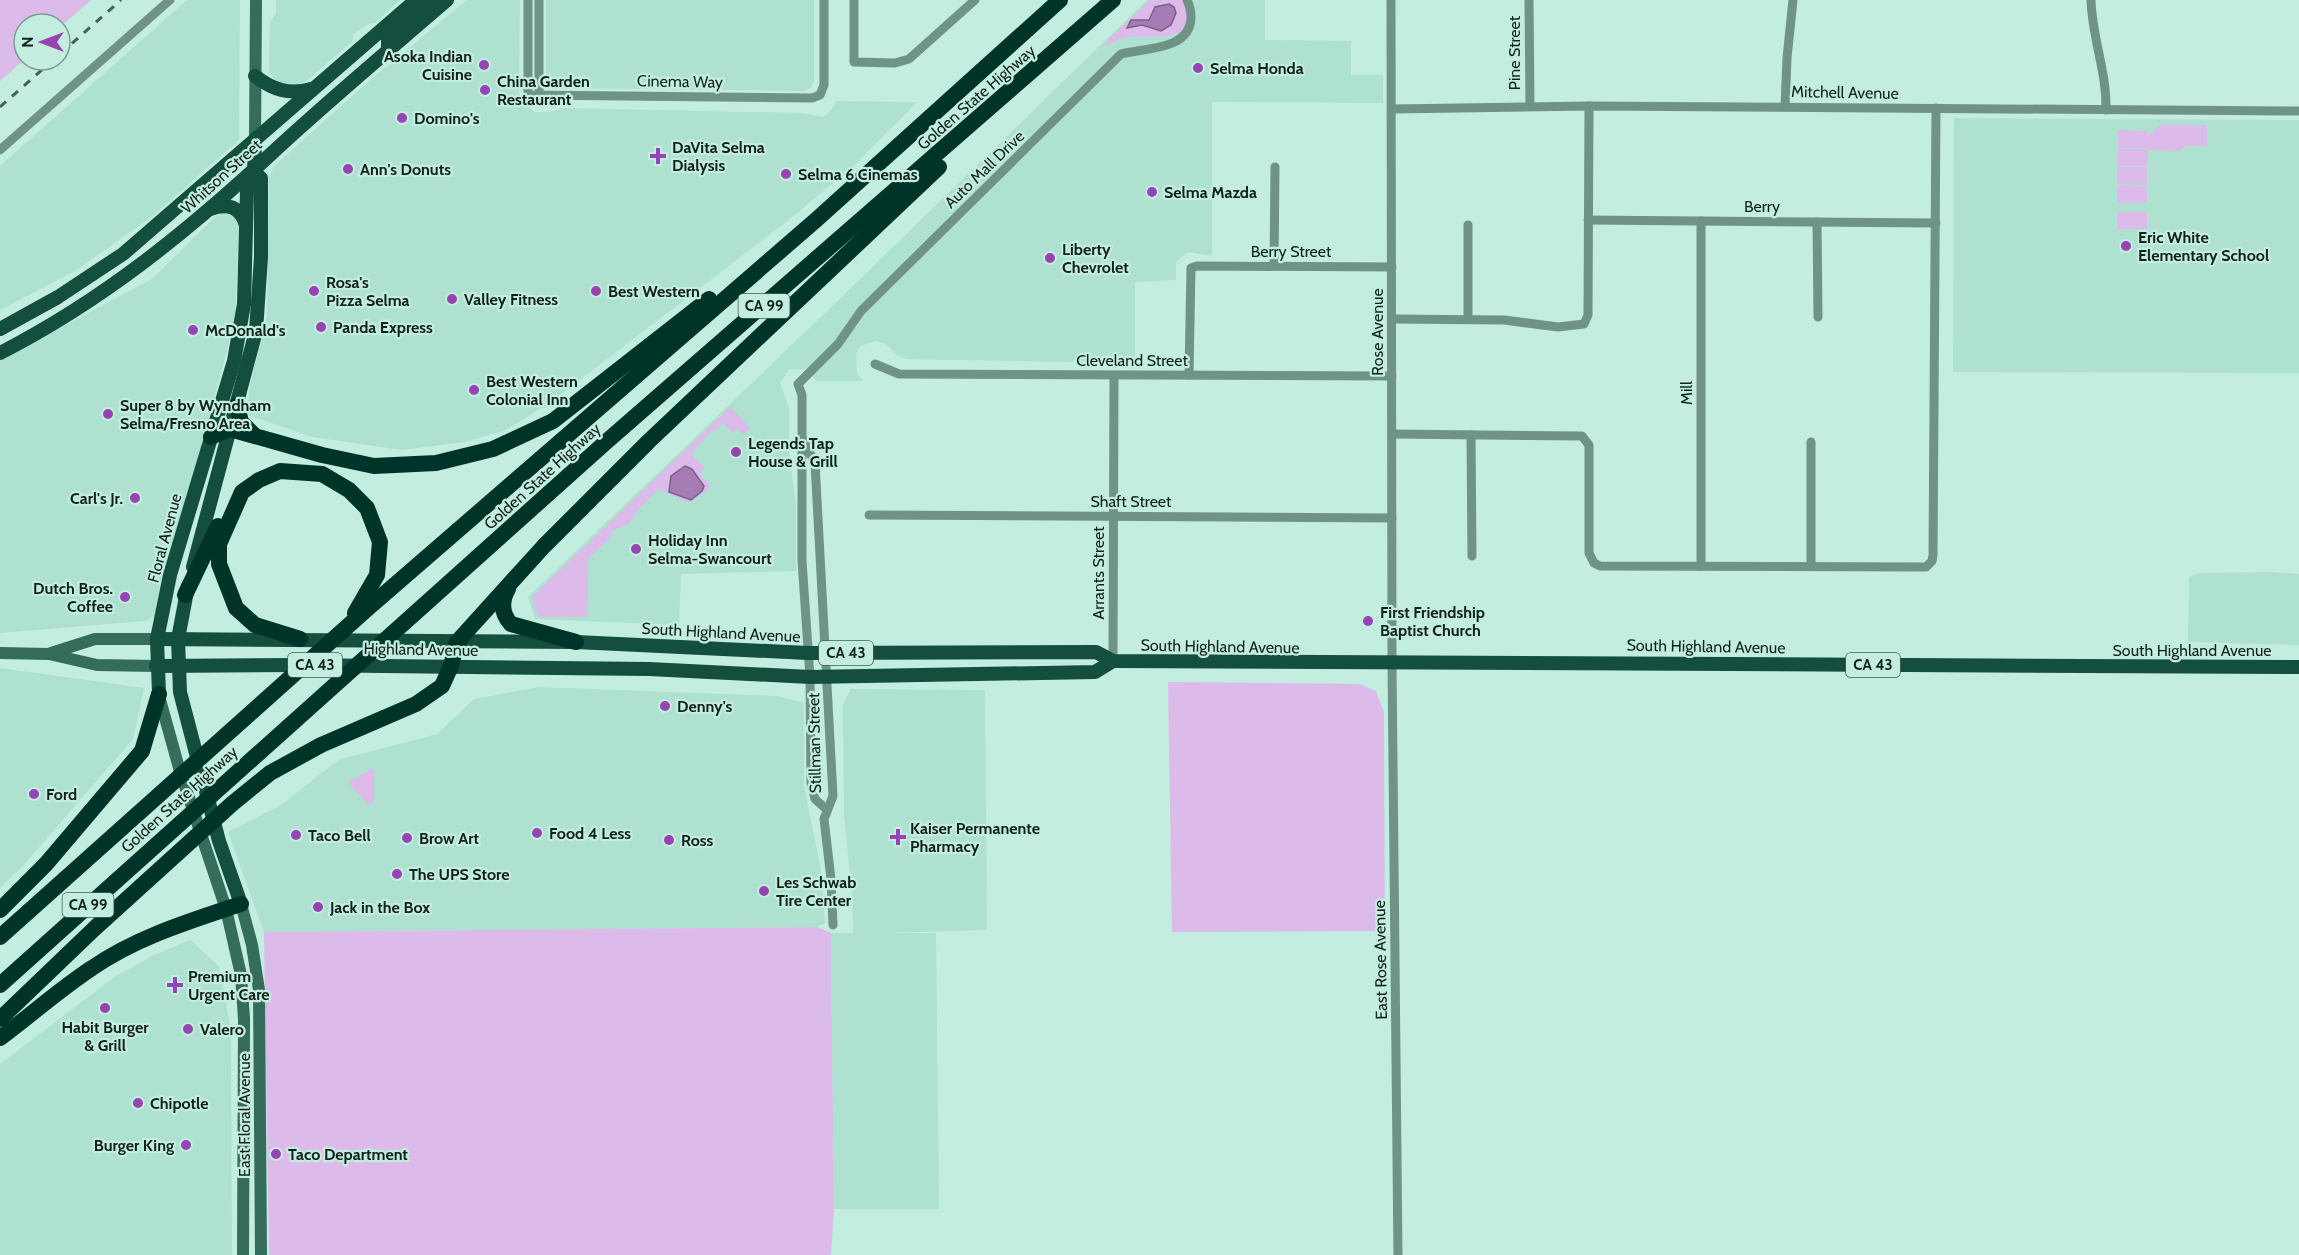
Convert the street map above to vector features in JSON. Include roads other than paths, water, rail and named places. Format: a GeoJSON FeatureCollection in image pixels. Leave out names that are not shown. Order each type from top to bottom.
{"type":"FeatureCollection","features":[{"type":"Feature","properties":{"kind":"highway","name":"Golden State Highway"},"geometry":{"type":"LineString","coordinates":[[0,937],[338,635],[362,609],[816,220],[1060,0]]}},
{"type":"Feature","properties":{"kind":"highway","name":"Golden State Highway"},"geometry":{"type":"LineString","coordinates":[[0,985],[606,442],[1070,40],[1113,0]]}},
{"type":"Feature","properties":{"kind":"highway"},"geometry":{"type":"LineString","coordinates":[[0,1019],[95,928],[233,803],[270,773],[321,745],[416,704],[442,686],[452,666],[456,642],[584,504],[1070,40]]}},
{"type":"Feature","properties":{"kind":"highway"},"geometry":{"type":"LineString","coordinates":[[211,437],[230,429],[322,455],[374,466],[436,463],[493,449],[553,421],[634,355],[816,220]]}},
{"type":"Feature","properties":{"kind":"highway"},"geometry":{"type":"LineString","coordinates":[[237,405],[241,422],[254,436]]}},
{"type":"Feature","properties":{"kind":"highway"},"geometry":{"type":"LineString","coordinates":[[185,595],[212,534],[242,492],[259,480],[280,471],[298,471],[321,474],[349,490],[367,508],[380,542],[377,574],[362,609]]}},
{"type":"Feature","properties":{"kind":"highway"},"geometry":{"type":"LineString","coordinates":[[242,492],[219,544],[219,564],[225,583],[236,608],[255,625],[300,639]]}},
{"type":"Feature","properties":{"kind":"highway"},"geometry":{"type":"LineString","coordinates":[[512,582],[502,603],[504,615],[511,624],[576,642]]}},
{"type":"Feature","properties":{"kind":"highway"},"geometry":{"type":"LineString","coordinates":[[0,910],[46,864],[142,751],[159,694]]}},
{"type":"Feature","properties":{"kind":"highway"},"geometry":{"type":"LineString","coordinates":[[0,1038],[114,954],[170,928],[233,907]]}},
{"type":"Feature","properties":{"kind":"main road","name":"Whitson Street"},"geometry":{"type":"LineString","coordinates":[[0,330],[58,297],[123,254],[417,0]]}},
{"type":"Feature","properties":{"kind":"main road"},"geometry":{"type":"LineString","coordinates":[[388,51],[388,37],[430,0]]}},
{"type":"Feature","properties":{"kind":"main road","name":"Whitson Street"},"geometry":{"type":"LineString","coordinates":[[0,353],[54,324],[108,290],[254,172],[447,0]]}},
{"type":"Feature","properties":{"kind":"main road"},"geometry":{"type":"LineString","coordinates":[[326,106],[327,99],[343,80],[367,59],[372,39]]}},
{"type":"Feature","properties":{"kind":"main road"},"geometry":{"type":"LineString","coordinates":[[255,76],[272,88],[281,91],[313,88]]}},
{"type":"Feature","properties":{"kind":"main road","name":"Floral Avenue"},"geometry":{"type":"LineString","coordinates":[[159,694],[156,666],[157,639],[174,559],[241,329],[246,279],[247,191],[254,172],[255,139]]}},
{"type":"Feature","properties":{"kind":"main road","name":"Floral Avenue"},"geometry":{"type":"LineString","coordinates":[[233,907],[219,841],[183,704],[178,665],[178,639],[185,595],[249,364],[259,305],[261,178],[254,172]]}},
{"type":"Feature","properties":{"kind":"main road"},"geometry":{"type":"LineString","coordinates":[[210,209],[224,206],[240,211],[247,228]]}},
{"type":"Feature","properties":{"kind":"main road","name":"Highland Avenue"},"geometry":{"type":"LineString","coordinates":[[157,639],[576,642]]}},
{"type":"Feature","properties":{"kind":"main road","name":"South Highland Avenue"},"geometry":{"type":"LineString","coordinates":[[576,642],[808,653],[1096,652],[1113,661],[1392,665],[1635,662],[2299,667]]}},
{"type":"Feature","properties":{"kind":"main road","name":"South Highland Avenue"},"geometry":{"type":"LineString","coordinates":[[649,669],[810,677],[1095,672],[1113,661]]}},
{"type":"Feature","properties":{"kind":"main road","name":"Highland Avenue"},"geometry":{"type":"LineString","coordinates":[[156,666],[452,666],[649,669]]}},
{"type":"Feature","properties":{"kind":"street"},"geometry":{"type":"LineString","coordinates":[[0,150],[170,0]]}},
{"type":"Feature","properties":{"kind":"street","name":"Floral Avenue"},"geometry":{"type":"LineString","coordinates":[[255,139],[256,0]]}},
{"type":"Feature","properties":{"kind":"street"},"geometry":{"type":"LineString","coordinates":[[528,0],[528,95],[539,95],[539,0]]}},
{"type":"Feature","properties":{"kind":"street","name":"Cinema Way"},"geometry":{"type":"LineString","coordinates":[[539,95],[812,98],[820,95],[824,85],[824,0]]}},
{"type":"Feature","properties":{"kind":"street"},"geometry":{"type":"LineString","coordinates":[[854,0],[854,62],[895,63],[909,59],[975,0]]}},
{"type":"Feature","properties":{"kind":"street","name":"Auto Mall Drive"},"geometry":{"type":"LineString","coordinates":[[798,384],[838,344],[861,310],[1121,54],[1171,44],[1183,39],[1189,32],[1191,20],[1187,0]]}},
{"type":"Feature","properties":{"kind":"street","name":"Rose Avenue"},"geometry":{"type":"LineString","coordinates":[[1391,0],[1392,665]]}},
{"type":"Feature","properties":{"kind":"street","name":"Pine Street"},"geometry":{"type":"LineString","coordinates":[[1529,0],[1530,106]]}},
{"type":"Feature","properties":{"kind":"street"},"geometry":{"type":"LineString","coordinates":[[1785,106],[1793,0]]}},
{"type":"Feature","properties":{"kind":"street"},"geometry":{"type":"LineString","coordinates":[[2091,0],[2093,24],[2104,70],[2106,110]]}},
{"type":"Feature","properties":{"kind":"street","name":"Mitchell Avenue"},"geometry":{"type":"LineString","coordinates":[[1392,109],[1530,106],[1785,106],[2299,111]]}},
{"type":"Feature","properties":{"kind":"street"},"geometry":{"type":"LineString","coordinates":[[1392,319],[1468,318],[1558,327],[1584,324],[1588,315],[1589,106]]}},
{"type":"Feature","properties":{"kind":"street"},"geometry":{"type":"LineString","coordinates":[[1392,434],[1582,436],[1589,446],[1588,544],[1594,563],[1600,566],[1922,568],[1932,561],[1936,108]]}},
{"type":"Feature","properties":{"kind":"street"},"geometry":{"type":"LineString","coordinates":[[1274,266],[1275,167]]}},
{"type":"Feature","properties":{"kind":"street","name":"Berry"},"geometry":{"type":"LineString","coordinates":[[1588,220],[1936,223]]}},
{"type":"Feature","properties":{"kind":"street","name":"Mill"},"geometry":{"type":"LineString","coordinates":[[1701,221],[1701,566]]}},
{"type":"Feature","properties":{"kind":"street"},"geometry":{"type":"LineString","coordinates":[[1817,222],[1818,317]]}},
{"type":"Feature","properties":{"kind":"street"},"geometry":{"type":"LineString","coordinates":[[1468,225],[1468,318]]}},
{"type":"Feature","properties":{"kind":"street","name":"Berry Street"},"geometry":{"type":"LineString","coordinates":[[1189,375],[1191,268],[1197,266],[1392,267]]}},
{"type":"Feature","properties":{"kind":"street","name":"Cleveland Street"},"geometry":{"type":"LineString","coordinates":[[875,364],[894,374],[1392,376]]}},
{"type":"Feature","properties":{"kind":"street","name":"Arrants Street"},"geometry":{"type":"LineString","coordinates":[[1113,661],[1114,376]]}},
{"type":"Feature","properties":{"kind":"street","name":"Stillman Street"},"geometry":{"type":"LineString","coordinates":[[798,384],[802,395],[802,561],[810,677],[811,783],[815,799],[826,809]]}},
{"type":"Feature","properties":{"kind":"street"},"geometry":{"type":"LineString","coordinates":[[1472,435],[1472,556]]}},
{"type":"Feature","properties":{"kind":"street","name":"Stillman Street"},"geometry":{"type":"LineString","coordinates":[[802,437],[815,463],[833,796],[824,819],[831,879],[832,925]]}},
{"type":"Feature","properties":{"kind":"street"},"geometry":{"type":"LineString","coordinates":[[1811,442],[1811,566]]}},
{"type":"Feature","properties":{"kind":"street","name":"Shaft Street"},"geometry":{"type":"LineString","coordinates":[[869,515],[1392,518]]}},
{"type":"Feature","properties":{"kind":"street","name":"Highland Avenue"},"geometry":{"type":"LineString","coordinates":[[50,654],[94,639],[157,639]]}},
{"type":"Feature","properties":{"kind":"street","name":"Highland Avenue"},"geometry":{"type":"LineString","coordinates":[[0,654],[50,654],[97,665],[156,666]]}},
{"type":"Feature","properties":{"kind":"street","name":"East Rose Avenue"},"geometry":{"type":"LineString","coordinates":[[1392,665],[1398,1255]]}},
{"type":"Feature","properties":{"kind":"street","name":"Floral Avenue"},"geometry":{"type":"LineString","coordinates":[[159,694],[179,768],[233,907]]}},
{"type":"Feature","properties":{"kind":"street","name":"East Floral Avenue"},"geometry":{"type":"LineString","coordinates":[[233,907],[244,1005],[243,1255]]}},
{"type":"Feature","properties":{"kind":"street","name":"East Floral Avenue"},"geometry":{"type":"LineString","coordinates":[[233,907],[254,954],[259,990],[261,1255]]}},
{"type":"Feature","properties":{"kind":"railway"},"geometry":{"type":"LineString","coordinates":[[72,43],[121,0]]}},
{"type":"Feature","properties":{"kind":"railway"},"geometry":{"type":"LineString","coordinates":[[0,107],[39,72]]}},
{"type":"Feature","properties":{"kind":"place","name":"Asoka Indian Cuisine"},"geometry":{"type":"Point","coordinates":[484,65]}},
{"type":"Feature","properties":{"kind":"place","name":"Selma Honda"},"geometry":{"type":"Point","coordinates":[1198,68]}},
{"type":"Feature","properties":{"kind":"place","name":"China Garden Restaurant"},"geometry":{"type":"Point","coordinates":[485,90]}},
{"type":"Feature","properties":{"kind":"place","name":"Domino's"},"geometry":{"type":"Point","coordinates":[402,118]}},
{"type":"Feature","properties":{"kind":"place","name":"DaVita Selma Dialysis"},"geometry":{"type":"Point","coordinates":[658,156]}},
{"type":"Feature","properties":{"kind":"place","name":"Ann's Donuts"},"geometry":{"type":"Point","coordinates":[348,169]}},
{"type":"Feature","properties":{"kind":"place","name":"Selma 6 Cinemas"},"geometry":{"type":"Point","coordinates":[786,174]}},
{"type":"Feature","properties":{"kind":"place","name":"Selma Mazda"},"geometry":{"type":"Point","coordinates":[1152,192]}},
{"type":"Feature","properties":{"kind":"place","name":"Eric White Elementary School"},"geometry":{"type":"Point","coordinates":[2126,246]}},
{"type":"Feature","properties":{"kind":"place","name":"Liberty Chevrolet"},"geometry":{"type":"Point","coordinates":[1050,258]}},
{"type":"Feature","properties":{"kind":"place","name":"Rosa's Pizza Selma"},"geometry":{"type":"Point","coordinates":[314,291]}},
{"type":"Feature","properties":{"kind":"place","name":"Best Western"},"geometry":{"type":"Point","coordinates":[596,291]}},
{"type":"Feature","properties":{"kind":"place","name":"Valley Fitness"},"geometry":{"type":"Point","coordinates":[452,299]}},
{"type":"Feature","properties":{"kind":"place","name":"Panda Express"},"geometry":{"type":"Point","coordinates":[321,327]}},
{"type":"Feature","properties":{"kind":"place","name":"McDonald's"},"geometry":{"type":"Point","coordinates":[193,330]}},
{"type":"Feature","properties":{"kind":"place","name":"Best Western Colonial Inn"},"geometry":{"type":"Point","coordinates":[474,390]}},
{"type":"Feature","properties":{"kind":"place","name":"Super 8 by Wyndham Selma/Fresno Area"},"geometry":{"type":"Point","coordinates":[108,414]}},
{"type":"Feature","properties":{"kind":"place","name":"Legends Tap House & Grill"},"geometry":{"type":"Point","coordinates":[736,452]}},
{"type":"Feature","properties":{"kind":"place","name":"Carl's Jr."},"geometry":{"type":"Point","coordinates":[135,498]}},
{"type":"Feature","properties":{"kind":"place","name":"Holiday Inn Selma-Swancourt"},"geometry":{"type":"Point","coordinates":[636,549]}},
{"type":"Feature","properties":{"kind":"place","name":"Dutch Bros. Coffee"},"geometry":{"type":"Point","coordinates":[125,597]}},
{"type":"Feature","properties":{"kind":"place","name":"First Friendship Baptist Church"},"geometry":{"type":"Point","coordinates":[1368,621]}},
{"type":"Feature","properties":{"kind":"place","name":"Denny's"},"geometry":{"type":"Point","coordinates":[665,706]}},
{"type":"Feature","properties":{"kind":"place","name":"Ford"},"geometry":{"type":"Point","coordinates":[34,794]}},
{"type":"Feature","properties":{"kind":"place","name":"Food 4 Less"},"geometry":{"type":"Point","coordinates":[537,833]}},
{"type":"Feature","properties":{"kind":"place","name":"Taco Bell"},"geometry":{"type":"Point","coordinates":[296,835]}},
{"type":"Feature","properties":{"kind":"place","name":"Kaiser Permanente Pharmacy"},"geometry":{"type":"Point","coordinates":[898,837]}},
{"type":"Feature","properties":{"kind":"place","name":"Brow Art"},"geometry":{"type":"Point","coordinates":[407,838]}},
{"type":"Feature","properties":{"kind":"place","name":"Ross"},"geometry":{"type":"Point","coordinates":[669,840]}},
{"type":"Feature","properties":{"kind":"place","name":"The UPS Store"},"geometry":{"type":"Point","coordinates":[397,874]}},
{"type":"Feature","properties":{"kind":"place","name":"Les Schwab Tire Center"},"geometry":{"type":"Point","coordinates":[764,891]}},
{"type":"Feature","properties":{"kind":"place","name":"Jack in the Box"},"geometry":{"type":"Point","coordinates":[318,907]}},
{"type":"Feature","properties":{"kind":"place","name":"Premium Urgent Care"},"geometry":{"type":"Point","coordinates":[175,985]}},
{"type":"Feature","properties":{"kind":"place","name":"Habit Burger & Grill"},"geometry":{"type":"Point","coordinates":[105,1008]}},
{"type":"Feature","properties":{"kind":"place","name":"Valero"},"geometry":{"type":"Point","coordinates":[188,1029]}},
{"type":"Feature","properties":{"kind":"place","name":"Chipotle"},"geometry":{"type":"Point","coordinates":[138,1103]}},
{"type":"Feature","properties":{"kind":"place","name":"Burger King"},"geometry":{"type":"Point","coordinates":[186,1145]}},
{"type":"Feature","properties":{"kind":"place","name":"Taco Department"},"geometry":{"type":"Point","coordinates":[276,1154]}}]}
